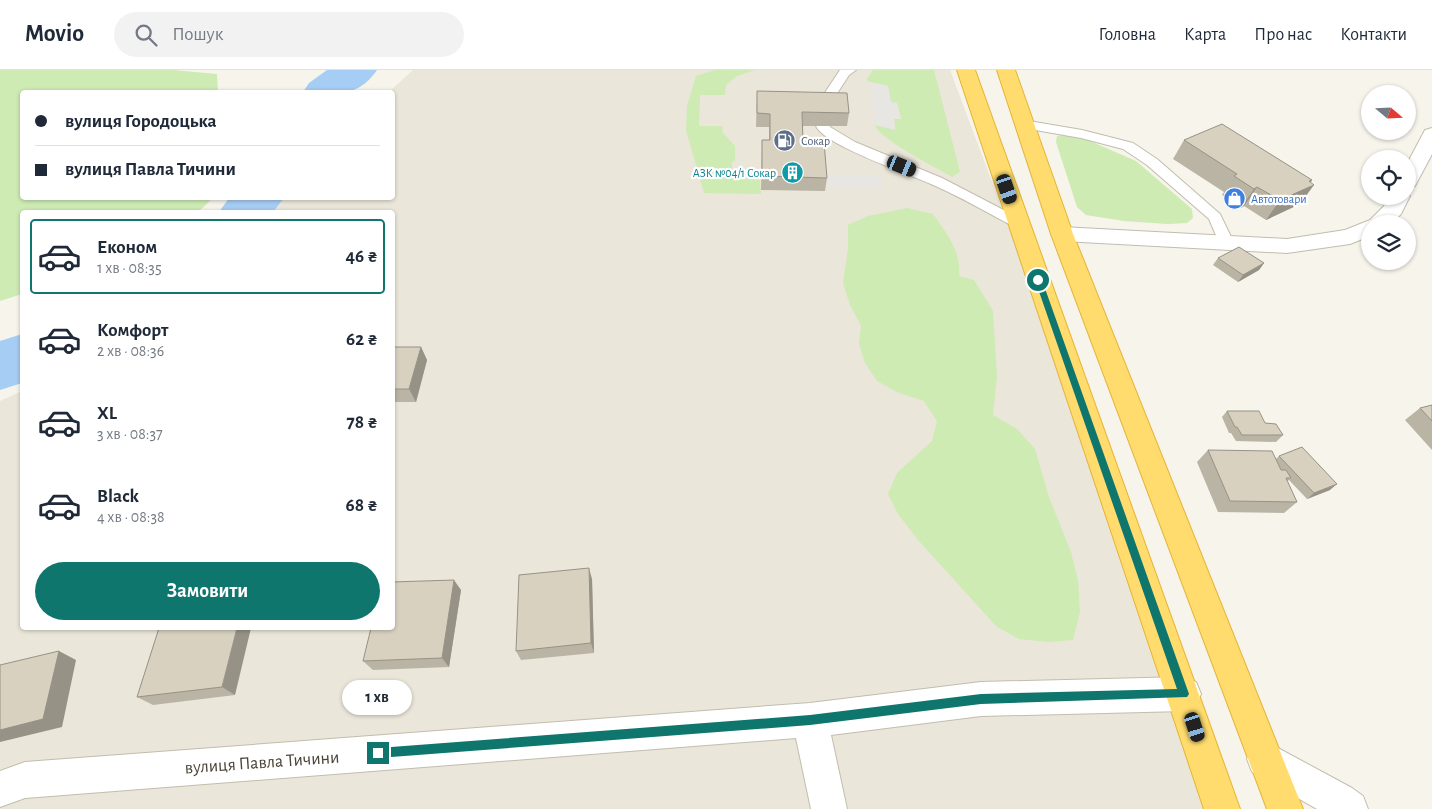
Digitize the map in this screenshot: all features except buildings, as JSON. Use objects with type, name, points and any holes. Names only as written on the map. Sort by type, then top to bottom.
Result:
[{"type":"highway","points":[[966,70],[1018,224],[1184,694],[1222,809]]},
{"type":"highway","points":[[1006,70],[1062,234],[1284,809]]},
{"type":"street","points":[[1416,165],[1432,134]]},
{"type":"street","points":[[1387,215],[1395,205]]},
{"type":"street","points":[[1062,234],[1287,246],[1350,237],[1361,232]]},
{"type":"street","name":"вулиця Павла Тичини","points":[[0,789],[25,780],[810,720],[981,699],[1184,694]]},
{"type":"street","points":[[810,720],[830,809]]},
{"type":"street","points":[[1265,759],[1350,809]]},
{"type":"lane","points":[[822,106],[845,72],[850,70]]},
{"type":"lane","points":[[1023,124],[1082,134],[1128,146],[1152,162],[1215,217],[1226,243]]},
{"type":"lane","points":[[823,126],[824,129],[850,145],[937,181],[1018,224]]},
{"type":"shaded area","points":[[413,70],[950,70],[1184,694],[1215,809],[0,809],[0,401],[20,392],[20,630],[395,630],[395,210],[267,210],[278,200],[395,200],[395,90],[391,90]]},
{"type":"shaded area","points":[[869,82],[888,86],[891,102],[897,103],[901,119],[894,119],[895,130],[875,125]]},
{"type":"shaded area","points":[[827,175],[881,176],[882,188],[828,187]]},
{"type":"green space","points":[[0,70],[173,70],[217,74],[218,90],[20,90],[20,200],[211,200],[200,210],[20,210],[20,295],[0,301]]},
{"type":"green space","points":[[715,70],[755,70],[737,76],[726,85],[725,95],[700,95],[699,126],[722,126],[723,133],[735,146],[732,177],[760,180],[761,194],[704,193],[686,130],[687,106],[696,76]]},
{"type":"green space","points":[[873,70],[934,70],[960,172],[952,177],[897,145],[879,131],[875,125],[895,129],[894,119],[901,119],[897,103],[891,103],[888,86],[869,82],[867,79]]},
{"type":"green space","points":[[1066,135],[1090,141],[1136,161],[1192,209],[1193,218],[1187,223],[1167,224],[1124,221],[1086,215],[1077,207],[1056,142],[1057,136]]},
{"type":"green space","points":[[907,208],[933,214],[948,235],[956,251],[959,276],[974,280],[993,311],[997,376],[993,415],[1017,429],[1035,449],[1049,497],[1071,552],[1078,581],[1080,612],[1073,640],[1048,642],[1019,639],[996,626],[918,540],[898,514],[888,494],[897,473],[932,441],[937,421],[924,401],[899,393],[877,381],[865,363],[859,344],[861,326],[850,305],[843,283],[848,249],[848,225],[868,216]]},
{"type":"waterway","points":[[328,90],[355,70]]},
{"type":"waterway","points":[[247,210],[256,200]]},
{"type":"waterway","points":[[0,367],[20,358]]},
{"type":"place","name":"Сокар","points":[[785,141]]},
{"type":"place","name":"АЗК №04/1 Сокар","points":[[792,173]]},
{"type":"place","name":"Автотовари","points":[[1235,199]]},
{"type":"route","points":[[378,753],[810,720],[981,699],[1123,694],[1184,694],[1038,280]]}]
